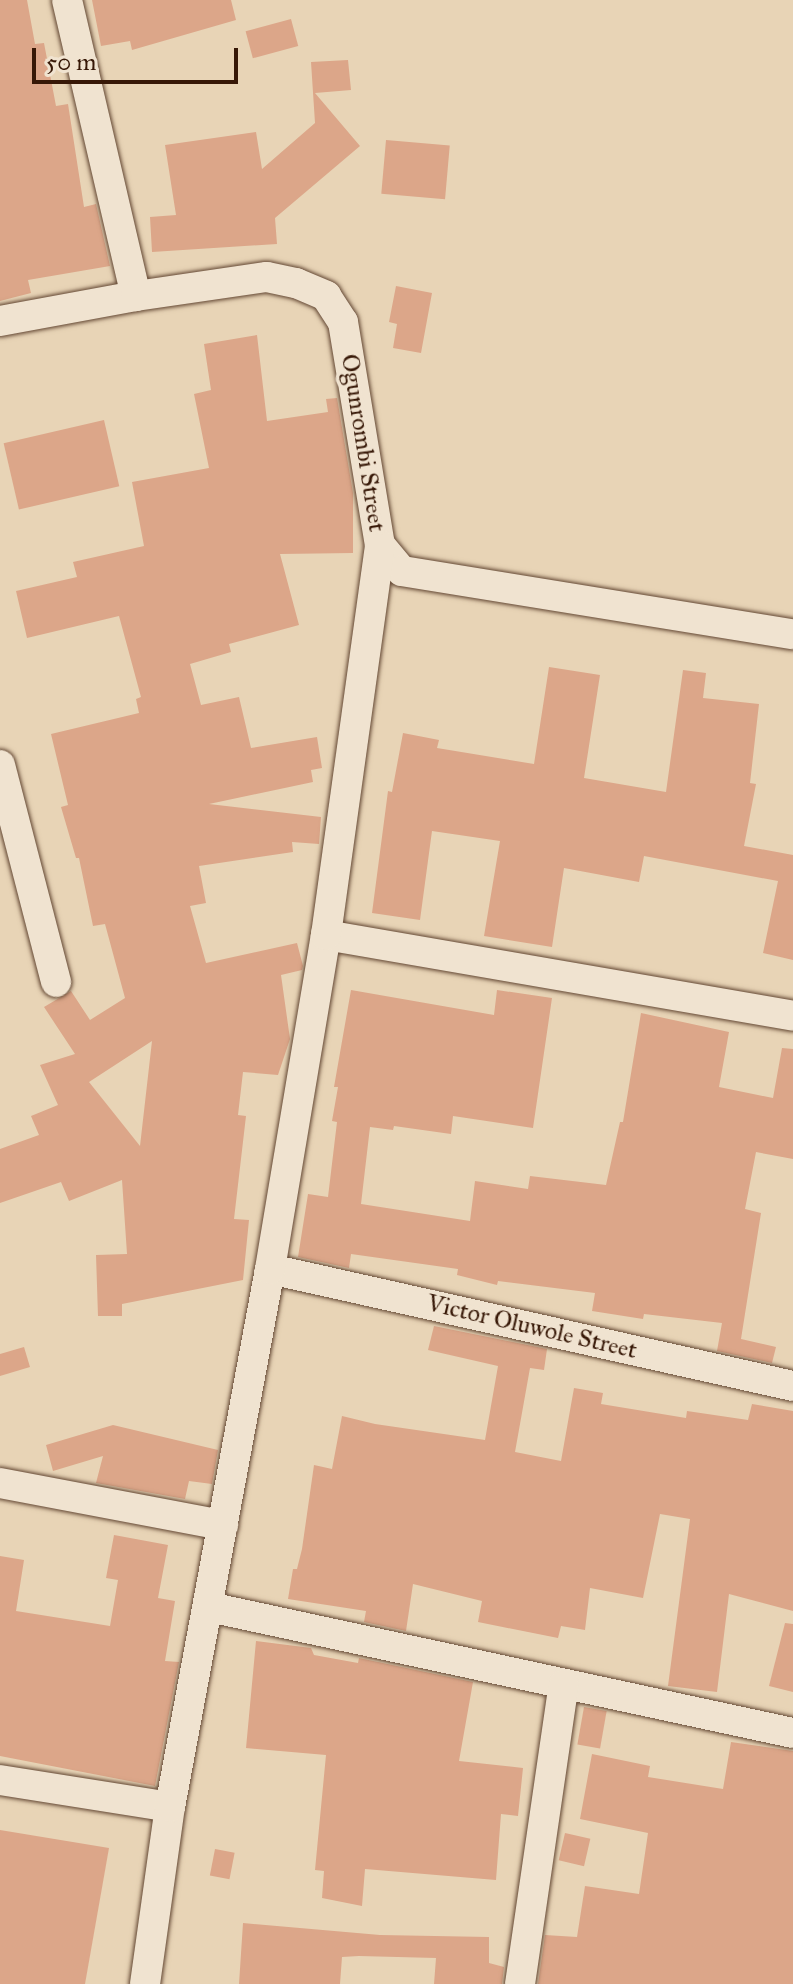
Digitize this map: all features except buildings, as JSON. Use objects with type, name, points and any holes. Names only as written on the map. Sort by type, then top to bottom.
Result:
[{"type":"street","points":[[67,0],[136,296]]},
{"type":"street","name":"Ogunrombi Street","points":[[0,321],[136,296],[267,277],[296,283],[326,296],[343,322],[380,545],[402,571],[793,634]]},
{"type":"street","points":[[145,1984],[170,1807],[270,1269],[326,935],[380,545]]},
{"type":"street","points":[[0,765],[56,982]]},
{"type":"street","points":[[326,935],[793,1016]]},
{"type":"street","name":"Victor Oluwole Street","points":[[270,1269],[793,1386]]},
{"type":"street","points":[[0,1483],[223,1525]]},
{"type":"street","points":[[209,1607],[793,1733]]},
{"type":"street","points":[[520,1984],[564,1684]]},
{"type":"street","points":[[0,1780],[170,1807]]}]
